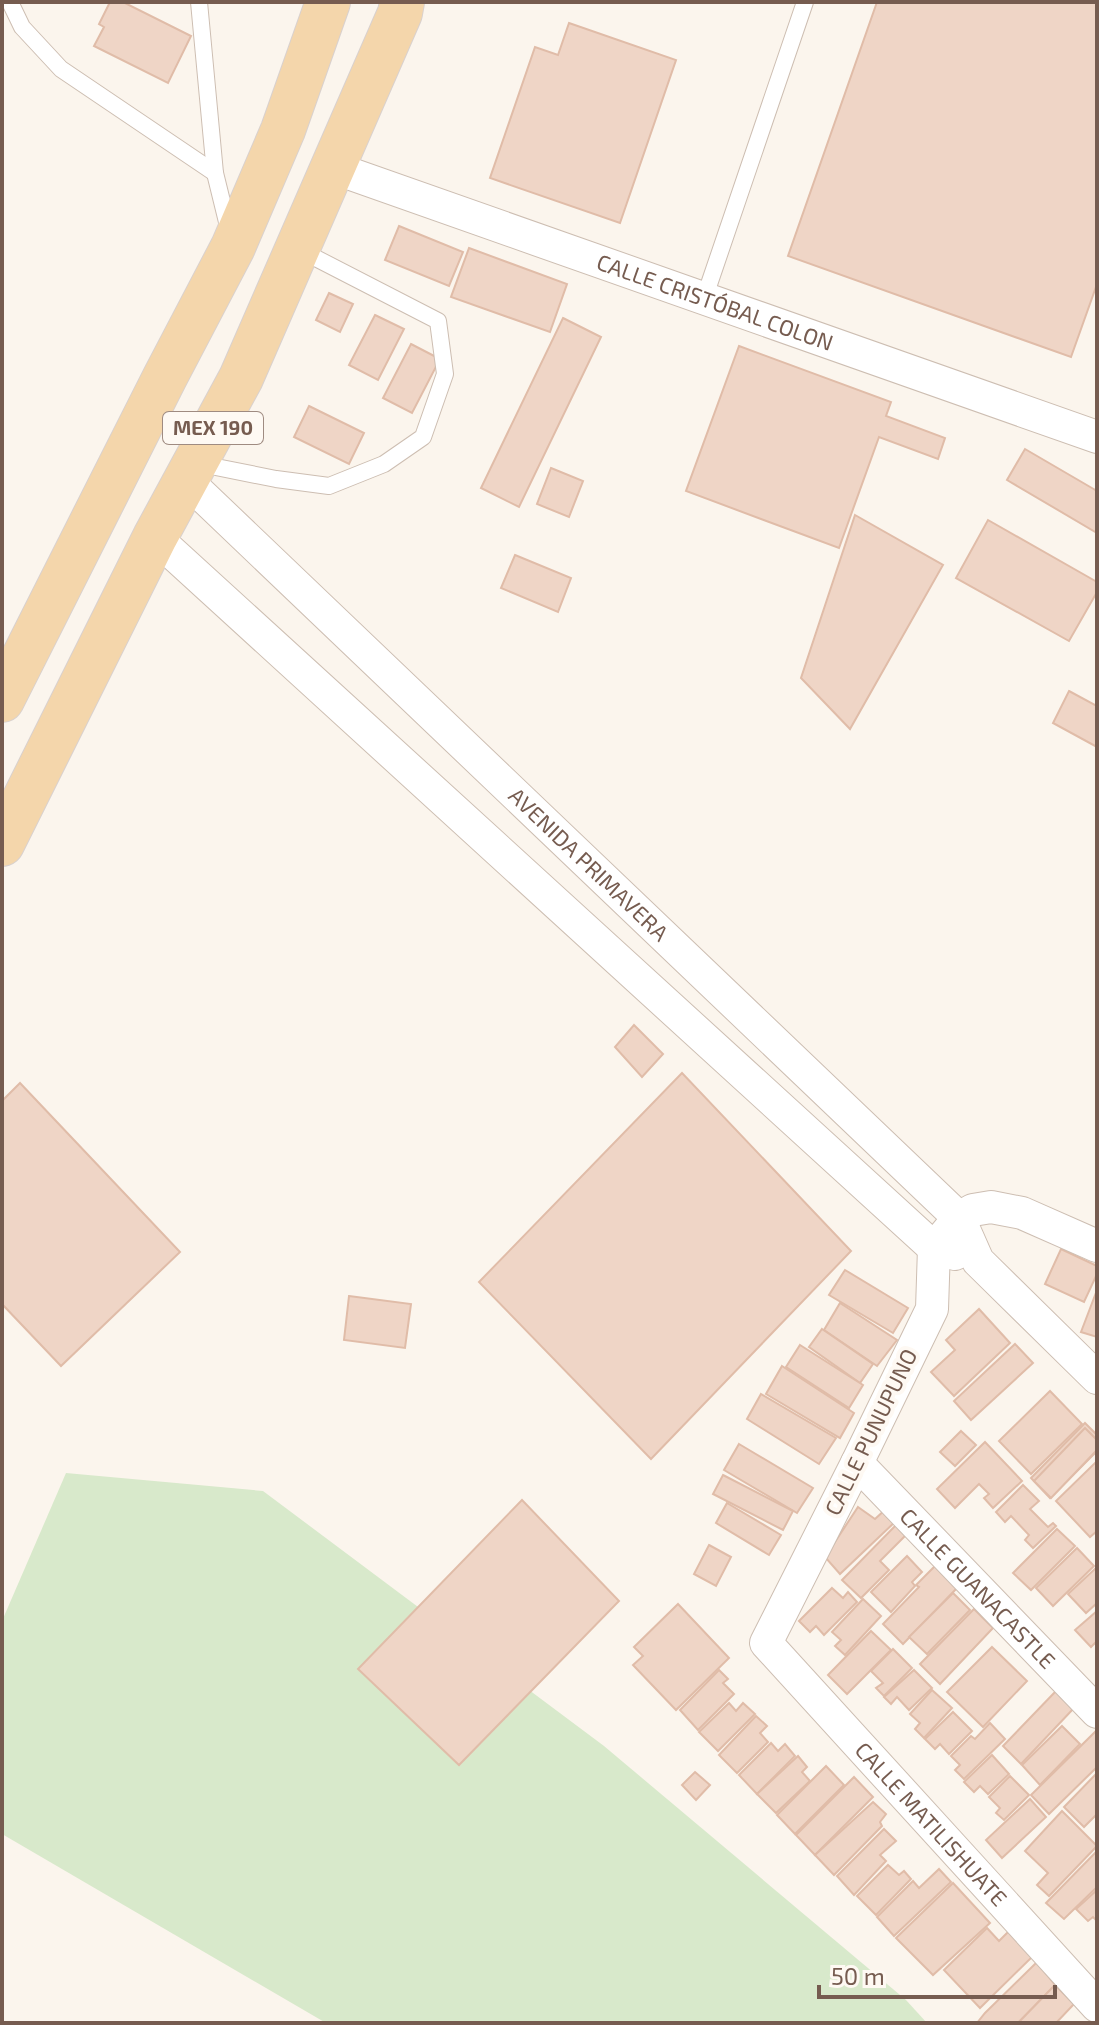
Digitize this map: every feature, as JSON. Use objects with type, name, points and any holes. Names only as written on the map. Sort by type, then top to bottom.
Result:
[{"type":"main road","name":"MEX 190","points":[[2,700],[233,247],[283,130],[328,2]]},
{"type":"main road","name":"MEX 190","points":[[2,844],[155,537],[241,378],[334,168],[402,2]]},
{"type":"street","name":"CALLE CRISTÓBAL COLON","points":[[334,168],[1097,437]]},
{"type":"street","name":"AVENIDA PRIMAVERA","points":[[190,471],[959,1218],[978,1261],[1097,1378]]},
{"type":"street","name":"AVENIDA PRIMAVERA","points":[[155,537],[934,1248],[978,1261]]},
{"type":"street","points":[[934,1248],[959,1218],[973,1210],[991,1207],[1022,1213],[1097,1246]]},
{"type":"street","name":"CALLE PUNUPUNO","points":[[766,1643],[932,1309],[934,1248]]},
{"type":"street","name":"CALLE GUANACASTLE","points":[[857,1463],[1097,1712]]},
{"type":"street","name":"CALLE MATILISHUATE","points":[[766,1643],[1094,1998]]},
{"type":"lane","points":[[10,2],[22,27],[61,69],[215,173]]},
{"type":"lane","points":[[199,2],[215,173],[233,247]]},
{"type":"lane","points":[[704,299],[805,2]]},
{"type":"lane","points":[[190,471],[329,486],[384,464],[423,437],[445,374],[438,321],[298,249]]},
{"type":"green space","points":[[66,1473],[263,1491],[604,1746],[906,2000],[927,2023],[326,2023],[2,1834],[2,1621]]},
{"type":"building","points":[[110,2],[123,2],[191,36],[168,83],[94,46],[104,27],[99,24]]},
{"type":"building","points":[[877,2],[1097,2],[1097,284],[1071,357],[788,256]]},
{"type":"building","points":[[569,23],[676,60],[620,223],[490,178],[535,47],[558,55]]},
{"type":"building","points":[[399,226],[463,252],[449,286],[385,260]]},
{"type":"building","points":[[469,248],[567,284],[550,332],[451,297]]},
{"type":"building","points":[[329,293],[353,304],[340,332],[316,320]]},
{"type":"building","points":[[375,315],[404,329],[378,380],[349,365]]},
{"type":"building","points":[[563,318],[601,337],[519,507],[481,488]]},
{"type":"building","points":[[411,344],[440,359],[412,413],[383,398]]},
{"type":"building","points":[[739,346],[891,402],[886,416],[945,438],[938,459],[879,437],[839,548],[686,491]]},
{"type":"building","points":[[309,406],[364,433],[349,464],[294,437]]},
{"type":"building","points":[[1025,449],[1097,491],[1097,533],[1007,480]]},
{"type":"building","points":[[551,468],[583,481],[569,517],[537,504]]},
{"type":"building","points":[[855,515],[943,565],[850,729],[801,678]]},
{"type":"building","points":[[988,520],[1097,582],[1097,592],[1069,641],[956,578]]},
{"type":"building","points":[[515,555],[571,578],[558,612],[501,588]]},
{"type":"building","points":[[1069,691],[1097,706],[1097,747],[1053,723]]},
{"type":"building","points":[[634,1025],[663,1054],[642,1077],[615,1047]]},
{"type":"building","points":[[682,1073],[851,1251],[651,1459],[479,1282]]},
{"type":"building","points":[[20,1083],[180,1252],[61,1366],[2,1304],[2,1101]]},
{"type":"building","points":[[1061,1249],[1097,1266],[1097,1274],[1084,1302],[1045,1284]]},
{"type":"building","points":[[845,1270],[908,1308],[893,1333],[829,1295]]},
{"type":"building","points":[[1097,1290],[1097,1337],[1081,1332]]},
{"type":"building","points":[[349,1296],[411,1304],[405,1348],[344,1340]]},
{"type":"building","points":[[840,1303],[897,1340],[877,1366],[824,1330]]},
{"type":"building","points":[[979,1309],[1010,1343],[954,1396],[931,1372],[955,1350],[946,1340]]},
{"type":"building","points":[[822,1329],[873,1364],[860,1383],[809,1347]]},
{"type":"building","points":[[1015,1344],[1033,1363],[971,1420],[954,1401]]},
{"type":"building","points":[[800,1345],[863,1385],[849,1408],[786,1367]]},
{"type":"building","points":[[782,1366],[854,1413],[840,1438],[766,1394]]},
{"type":"building","points":[[1050,1391],[1082,1424],[1031,1474],[999,1441]]},
{"type":"building","points":[[761,1394],[836,1438],[819,1464],[747,1419]]},
{"type":"building","points":[[1085,1423],[1097,1435],[1097,1451],[1050,1498],[1031,1478]]},
{"type":"building","points":[[1085,1428],[1097,1440],[1097,1450],[1051,1498],[1034,1481]]},
{"type":"building","points":[[961,1431],[976,1445],[955,1466],[940,1452]]},
{"type":"building","points":[[985,1442],[1022,1481],[993,1508],[984,1498],[989,1494],[979,1484],[955,1508],[937,1489]]},
{"type":"building","points":[[739,1444],[813,1488],[797,1513],[724,1470]]},
{"type":"building","points":[[1097,1461],[1097,1531],[1090,1537],[1056,1501]]},
{"type":"building","points":[[723,1475],[793,1511],[783,1530],[713,1494]]},
{"type":"building","points":[[1023,1485],[1039,1501],[1030,1509],[1048,1527],[1053,1523],[1056,1526],[1033,1548],[1025,1540],[1029,1535],[1011,1516],[1005,1522],[996,1512]]},
{"type":"building","points":[[522,1500],[619,1601],[459,1765],[358,1669]]},
{"type":"building","points":[[727,1503],[781,1535],[769,1555],[716,1523]]},
{"type":"building","points":[[858,1507],[875,1519],[886,1509],[897,1520],[840,1574],[825,1557]]},
{"type":"building","points":[[897,1524],[907,1534],[880,1561],[889,1570],[861,1598],[842,1580]]},
{"type":"building","points":[[1057,1529],[1075,1546],[1031,1590],[1013,1573]]},
{"type":"building","points":[[709,1545],[731,1557],[716,1586],[694,1574]]},
{"type":"building","points":[[1077,1548],[1094,1566],[1053,1606],[1036,1588]]},
{"type":"building","points":[[907,1556],[922,1572],[912,1582],[915,1586],[891,1612],[871,1592]]},
{"type":"building","points":[[936,1565],[958,1587],[903,1644],[883,1624]]},
{"type":"building","points":[[1097,1567],[1097,1603],[1086,1613],[1068,1594]]},
{"type":"building","points":[[832,1588],[843,1598],[848,1592],[857,1602],[824,1635],[816,1626],[810,1632],[799,1621]]},
{"type":"building","points":[[953,1593],[970,1610],[927,1654],[909,1637]]},
{"type":"building","points":[[863,1599],[881,1616],[845,1655],[835,1646],[841,1640],[832,1632]]},
{"type":"building","points":[[678,1604],[729,1658],[676,1710],[633,1665],[643,1656],[634,1647]]},
{"type":"building","points":[[974,1609],[993,1628],[940,1684],[920,1664]]},
{"type":"building","points":[[1097,1611],[1097,1641],[1091,1647],[1075,1630]]},
{"type":"building","points":[[871,1631],[891,1650],[847,1694],[828,1675]]},
{"type":"building","points":[[992,1647],[1027,1681],[983,1727],[947,1692]]},
{"type":"building","points":[[893,1649],[912,1668],[884,1696],[876,1688],[883,1683],[871,1671]]},
{"type":"building","points":[[719,1670],[728,1679],[723,1683],[734,1694],[698,1730],[680,1710]]},
{"type":"building","points":[[914,1670],[932,1688],[909,1710],[897,1697],[891,1704],[884,1697]]},
{"type":"building","points":[[932,1690],[952,1708],[924,1738],[915,1729],[920,1723],[910,1714]]},
{"type":"building","points":[[1056,1691],[1074,1708],[1021,1764],[1003,1746]]},
{"type":"building","points":[[729,1703],[736,1711],[743,1703],[755,1714],[718,1751],[699,1732]]},
{"type":"building","points":[[953,1712],[972,1731],[949,1754],[940,1744],[935,1749],[925,1739]]},
{"type":"building","points":[[756,1716],[767,1726],[760,1733],[768,1742],[737,1773],[719,1755]]},
{"type":"building","points":[[990,1723],[1005,1739],[964,1779],[955,1770],[960,1765],[951,1756],[971,1736],[975,1739]]},
{"type":"building","points":[[1062,1726],[1080,1744],[1040,1785],[1022,1765]]},
{"type":"building","points":[[1097,1730],[1097,1767],[1049,1814],[1031,1795]]},
{"type":"building","points":[[771,1743],[778,1751],[785,1744],[795,1756],[757,1794],[739,1775]]},
{"type":"building","points":[[992,1755],[1009,1774],[988,1794],[980,1786],[974,1792],[964,1782]]},
{"type":"building","points":[[798,1756],[807,1767],[802,1772],[810,1781],[776,1813],[757,1794]]},
{"type":"building","points":[[826,1766],[844,1785],[795,1834],[777,1815]]},
{"type":"building","points":[[695,1772],[710,1785],[696,1800],[682,1785]]},
{"type":"building","points":[[1097,1773],[1097,1814],[1084,1827],[1064,1807]]},
{"type":"building","points":[[1010,1776],[1029,1795],[1004,1820],[996,1813],[1000,1808],[989,1797]]},
{"type":"building","points":[[854,1777],[873,1797],[815,1855],[796,1835]]},
{"type":"building","points":[[1030,1799],[1046,1817],[1002,1858],[986,1840]]},
{"type":"building","points":[[873,1802],[886,1814],[880,1822],[882,1826],[834,1875],[815,1855]]},
{"type":"building","points":[[1062,1811],[1097,1846],[1049,1896],[1037,1885],[1048,1873],[1025,1851]]},
{"type":"building","points":[[884,1829],[896,1841],[880,1855],[886,1861],[854,1895],[837,1876]]},
{"type":"building","points":[[1097,1851],[1097,1887],[1064,1919],[1046,1903]]},
{"type":"building","points":[[888,1865],[899,1875],[904,1871],[911,1879],[876,1915],[857,1896]]},
{"type":"building","points":[[939,1869],[951,1882],[894,1936],[877,1917],[913,1881],[919,1888]]},
{"type":"building","points":[[953,1883],[990,1923],[933,1975],[896,1938]]},
{"type":"building","points":[[1097,1890],[1097,1921],[1093,1917],[1088,1921],[1076,1909]]},
{"type":"building","points":[[987,1928],[999,1941],[1009,1931],[1033,1956],[980,2008],[944,1970]]},
{"type":"building","points":[[1037,1962],[1055,1985],[1018,2023],[977,2023],[985,2013]]},
{"type":"building","points":[[1055,1985],[1074,2004],[1056,2023],[1018,2023]]}]
